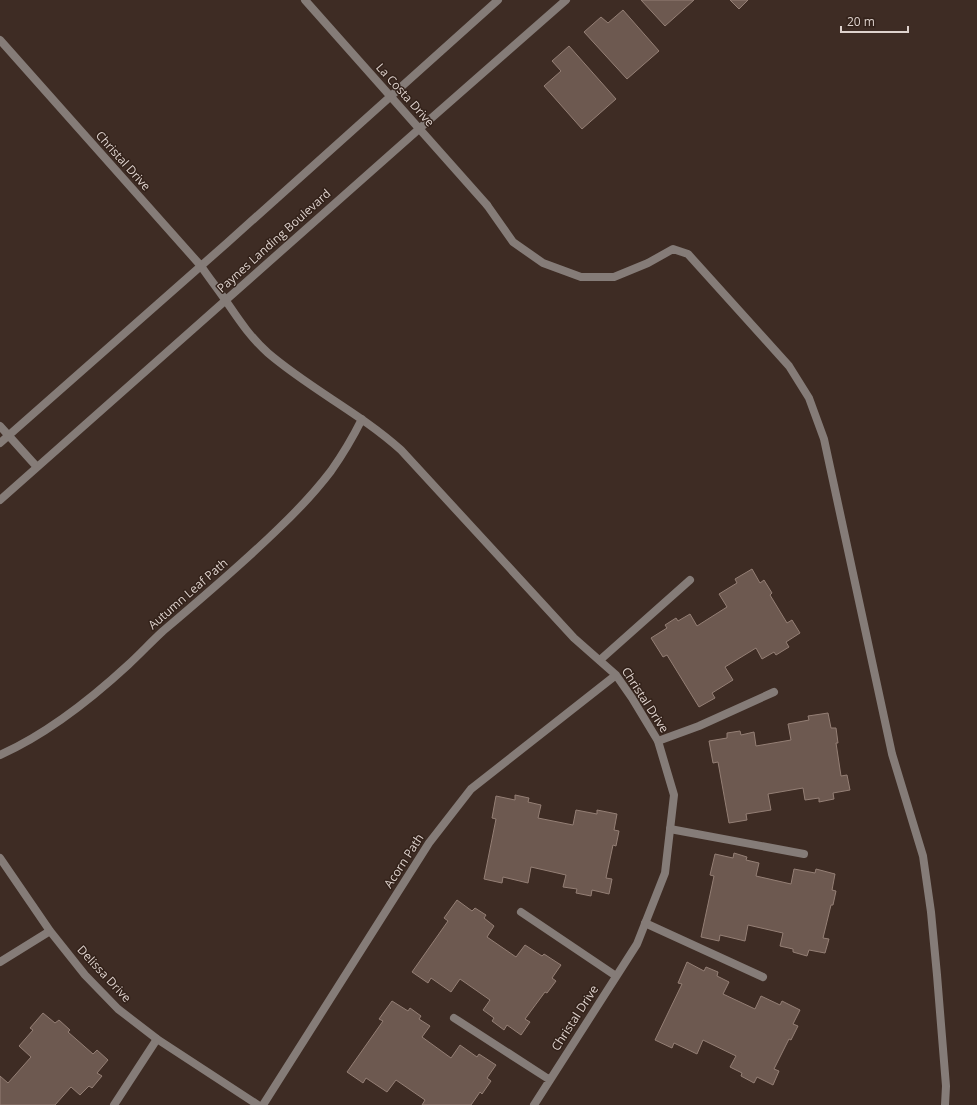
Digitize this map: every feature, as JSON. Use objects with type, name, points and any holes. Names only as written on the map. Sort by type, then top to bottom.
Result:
[{"type":"street","name":"La Costa Drive","points":[[305,0],[487,205],[512,242],[543,263],[581,277],[614,277],[648,263],[673,249],[688,254],[789,366],[809,398],[824,439],[892,754],[923,856],[931,912],[936,967],[946,1086],[945,1105]]},
{"type":"street","points":[[0,443],[201,266],[498,0]]},
{"type":"street","name":"Paynes Landing Boulevard","points":[[0,500],[419,128],[566,0]]},
{"type":"street","name":"Christal Drive","points":[[0,40],[201,266],[247,332],[267,352],[293,374],[382,433],[401,450],[574,638],[616,675],[658,741],[674,795],[664,873],[637,944],[534,1105]]},
{"type":"street","name":"Autumn Leaf Path","points":[[0,755],[39,735],[87,700],[128,666],[162,633],[262,544],[300,507],[331,471],[350,442],[362,419]]},
{"type":"street","points":[[0,426],[37,467]]},
{"type":"street","points":[[600,660],[690,580]]},
{"type":"street","name":"Acorn Path","points":[[263,1105],[429,843],[471,789],[616,675]]},
{"type":"street","points":[[658,741],[699,726],[774,692]]},
{"type":"street","points":[[670,829],[804,854]]},
{"type":"street","name":"Delissa Drive","points":[[0,858],[50,931],[85,975],[118,1009],[158,1039],[258,1105]]},
{"type":"street","points":[[522,912],[616,976]]},
{"type":"street","points":[[645,923],[763,977]]},
{"type":"street","points":[[0,962],[50,931]]},
{"type":"street","points":[[454,1018],[550,1080]]},
{"type":"street","points":[[114,1105],[158,1039]]},
{"type":"building","points":[[641,0],[694,0],[665,26]]},
{"type":"building","points":[[730,0],[748,0],[739,9]]},
{"type":"building","points":[[623,10],[659,51],[627,79],[584,32],[601,17],[608,23]]},
{"type":"building","points":[[569,46],[616,99],[582,129],[544,86],[561,71],[552,61]]},
{"type":"building","points":[[752,569],[760,583],[764,580],[772,593],[770,595],[787,623],[792,620],[800,633],[786,642],[789,647],[776,655],[774,652],[762,659],[756,648],[725,667],[733,680],[712,693],[715,698],[699,707],[667,655],[663,657],[651,638],[667,628],[665,625],[676,618],[678,621],[690,614],[697,626],[727,607],[719,594],[737,583],[735,579]]},
{"type":"building","points":[[828,713],[831,728],[836,728],[838,743],[836,743],[841,776],[847,775],[850,790],[833,793],[834,799],[819,802],[819,798],[805,800],[803,788],[768,794],[771,810],[746,814],[747,820],[729,823],[718,762],[713,763],[709,741],[727,738],[727,733],[740,731],[741,735],[754,732],[756,746],[791,740],[788,724],[809,720],[808,716]]},
{"type":"building","points":[[515,795],[529,798],[528,802],[541,805],[538,818],[573,825],[576,810],[597,814],[597,810],[617,814],[614,830],[619,831],[616,846],[613,845],[606,878],[612,879],[609,894],[592,890],[591,896],[576,893],[577,889],[563,887],[566,875],[531,867],[528,883],[503,877],[502,883],[484,879],[496,819],[492,818],[496,796],[515,800]]},
{"type":"building","points":[[734,853],[747,857],[746,860],[759,863],[756,876],[791,884],[794,869],[815,873],[816,869],[835,874],[832,890],[836,891],[823,938],[829,939],[825,953],[809,950],[807,956],[793,952],[793,949],[780,946],[783,933],[748,925],[745,941],[720,935],[719,941],[701,937],[714,876],[710,875],[715,854],[733,858]]},
{"type":"building","points":[[457,900],[472,911],[475,908],[486,915],[484,918],[494,926],[487,937],[516,957],[525,945],[542,956],[544,954],[561,965],[552,978],[556,981],[547,993],[545,992],[525,1019],[530,1022],[521,1035],[507,1025],[504,1030],[492,1021],[494,1018],[483,1010],[490,1000],[460,979],[451,992],[431,978],[428,983],[412,972],[448,921],[444,918]]},
{"type":"building","points":[[687,962],[704,971],[706,967],[718,972],[717,976],[729,982],[723,994],[755,1009],[761,996],[780,1005],[782,1001],[800,1010],[793,1024],[798,1026],[791,1040],[789,1039],[774,1069],[779,1071],[773,1085],[757,1077],[754,1083],[741,1076],[742,1073],[730,1067],[736,1056],[703,1040],[697,1054],[674,1043],[672,1048],[655,1040],[682,984],[678,983]]},
{"type":"building","points":[[392,1001],[408,1011],[410,1008],[421,1016],[419,1019],[430,1026],[422,1037],[451,1058],[460,1045],[477,1057],[479,1054],[496,1065],[487,1078],[491,1081],[482,1094],[480,1092],[471,1105],[422,1105],[425,1100],[396,1080],[387,1092],[366,1078],[363,1083],[347,1072],[383,1021],[379,1019]]},
{"type":"building","points":[[43,1013],[55,1023],[59,1020],[70,1030],[68,1032],[93,1054],[97,1050],[108,1060],[97,1073],[102,1076],[92,1088],[89,1086],[80,1095],[71,1087],[55,1105],[0,1105],[0,1076],[8,1083],[31,1057],[19,1046],[33,1030],[30,1028]]}]
